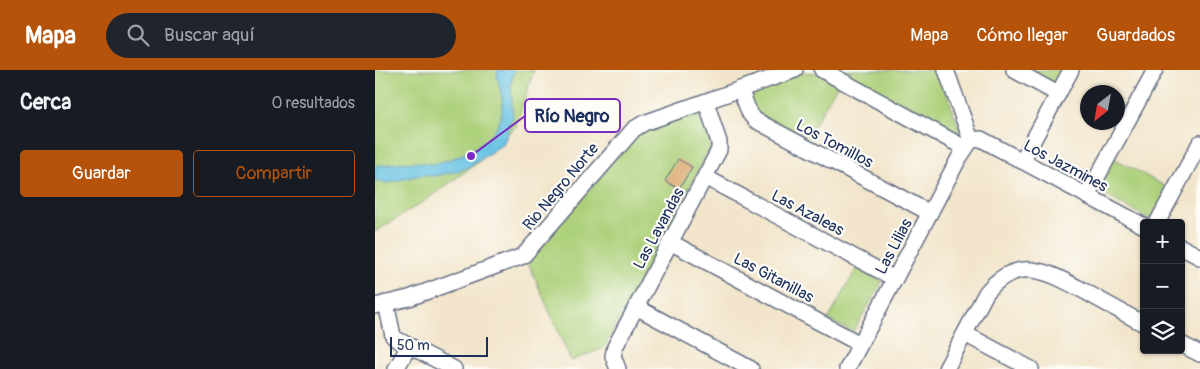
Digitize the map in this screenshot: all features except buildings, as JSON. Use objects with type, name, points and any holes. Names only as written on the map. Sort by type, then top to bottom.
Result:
[{"type":"street","name":"Rio Negro Norte","points":[[381,305],[409,298],[523,256],[634,128],[795,70]]},
{"type":"street","name":"Los Jazmines","points":[[822,70],[968,144],[981,139],[1140,224]]},
{"type":"street","points":[[946,70],[968,144]]},
{"type":"street","points":[[1014,70],[1058,94]]},
{"type":"street","points":[[1022,161],[1071,70]]},
{"type":"street","points":[[1087,196],[1155,70]]},
{"type":"street","name":"Los Tomillos","points":[[740,89],[750,114],[755,120],[930,213]]},
{"type":"street","name":"Las Lavandas","points":[[618,369],[613,352],[719,148],[706,102]]},
{"type":"street","points":[[1159,219],[1200,142]]},
{"type":"street","name":"Las Lilias","points":[[847,369],[968,144]]},
{"type":"street","name":"Las Azaleas","points":[[705,177],[895,278]]},
{"type":"street","name":"Las Gitanillas","points":[[671,242],[860,344]]},
{"type":"street","points":[[1185,249],[1200,257]]},
{"type":"street","points":[[946,369],[987,293],[995,282],[1010,274],[1029,270],[1048,273],[1140,322]]},
{"type":"street","points":[[381,305],[393,336],[454,369]]},
{"type":"street","points":[[636,307],[751,369]]},
{"type":"street","points":[[965,334],[1031,369]]},
{"type":"street","points":[[396,369],[409,346]]},
{"type":"street","points":[[1185,346],[1200,354]]},
{"type":"green space","points":[[375,70],[534,70],[516,126],[480,161],[426,200],[375,232]]},
{"type":"green space","points":[[831,70],[938,70],[961,133],[957,135]]},
{"type":"green space","points":[[1023,70],[1066,70],[1058,85]]},
{"type":"green space","points":[[805,72],[820,73],[838,84],[805,141],[756,113],[749,99],[750,93],[754,90]]},
{"type":"green space","points":[[691,115],[702,117],[711,141],[710,149],[604,348],[571,361],[528,262],[637,134]]},
{"type":"green space","points":[[1112,157],[1170,189],[1152,219],[1097,191]]},
{"type":"green space","points":[[859,264],[881,278],[882,282],[853,332],[828,320]]},
{"type":"water","points":[[498,70],[514,70],[511,85],[513,118],[509,124],[503,144],[469,167],[455,172],[433,176],[420,175],[387,183],[375,180],[375,166],[412,162],[432,164],[443,162],[465,153],[485,140],[499,123],[502,112]]},
{"type":"place","name":"Río Negro","points":[[471,156]]}]
